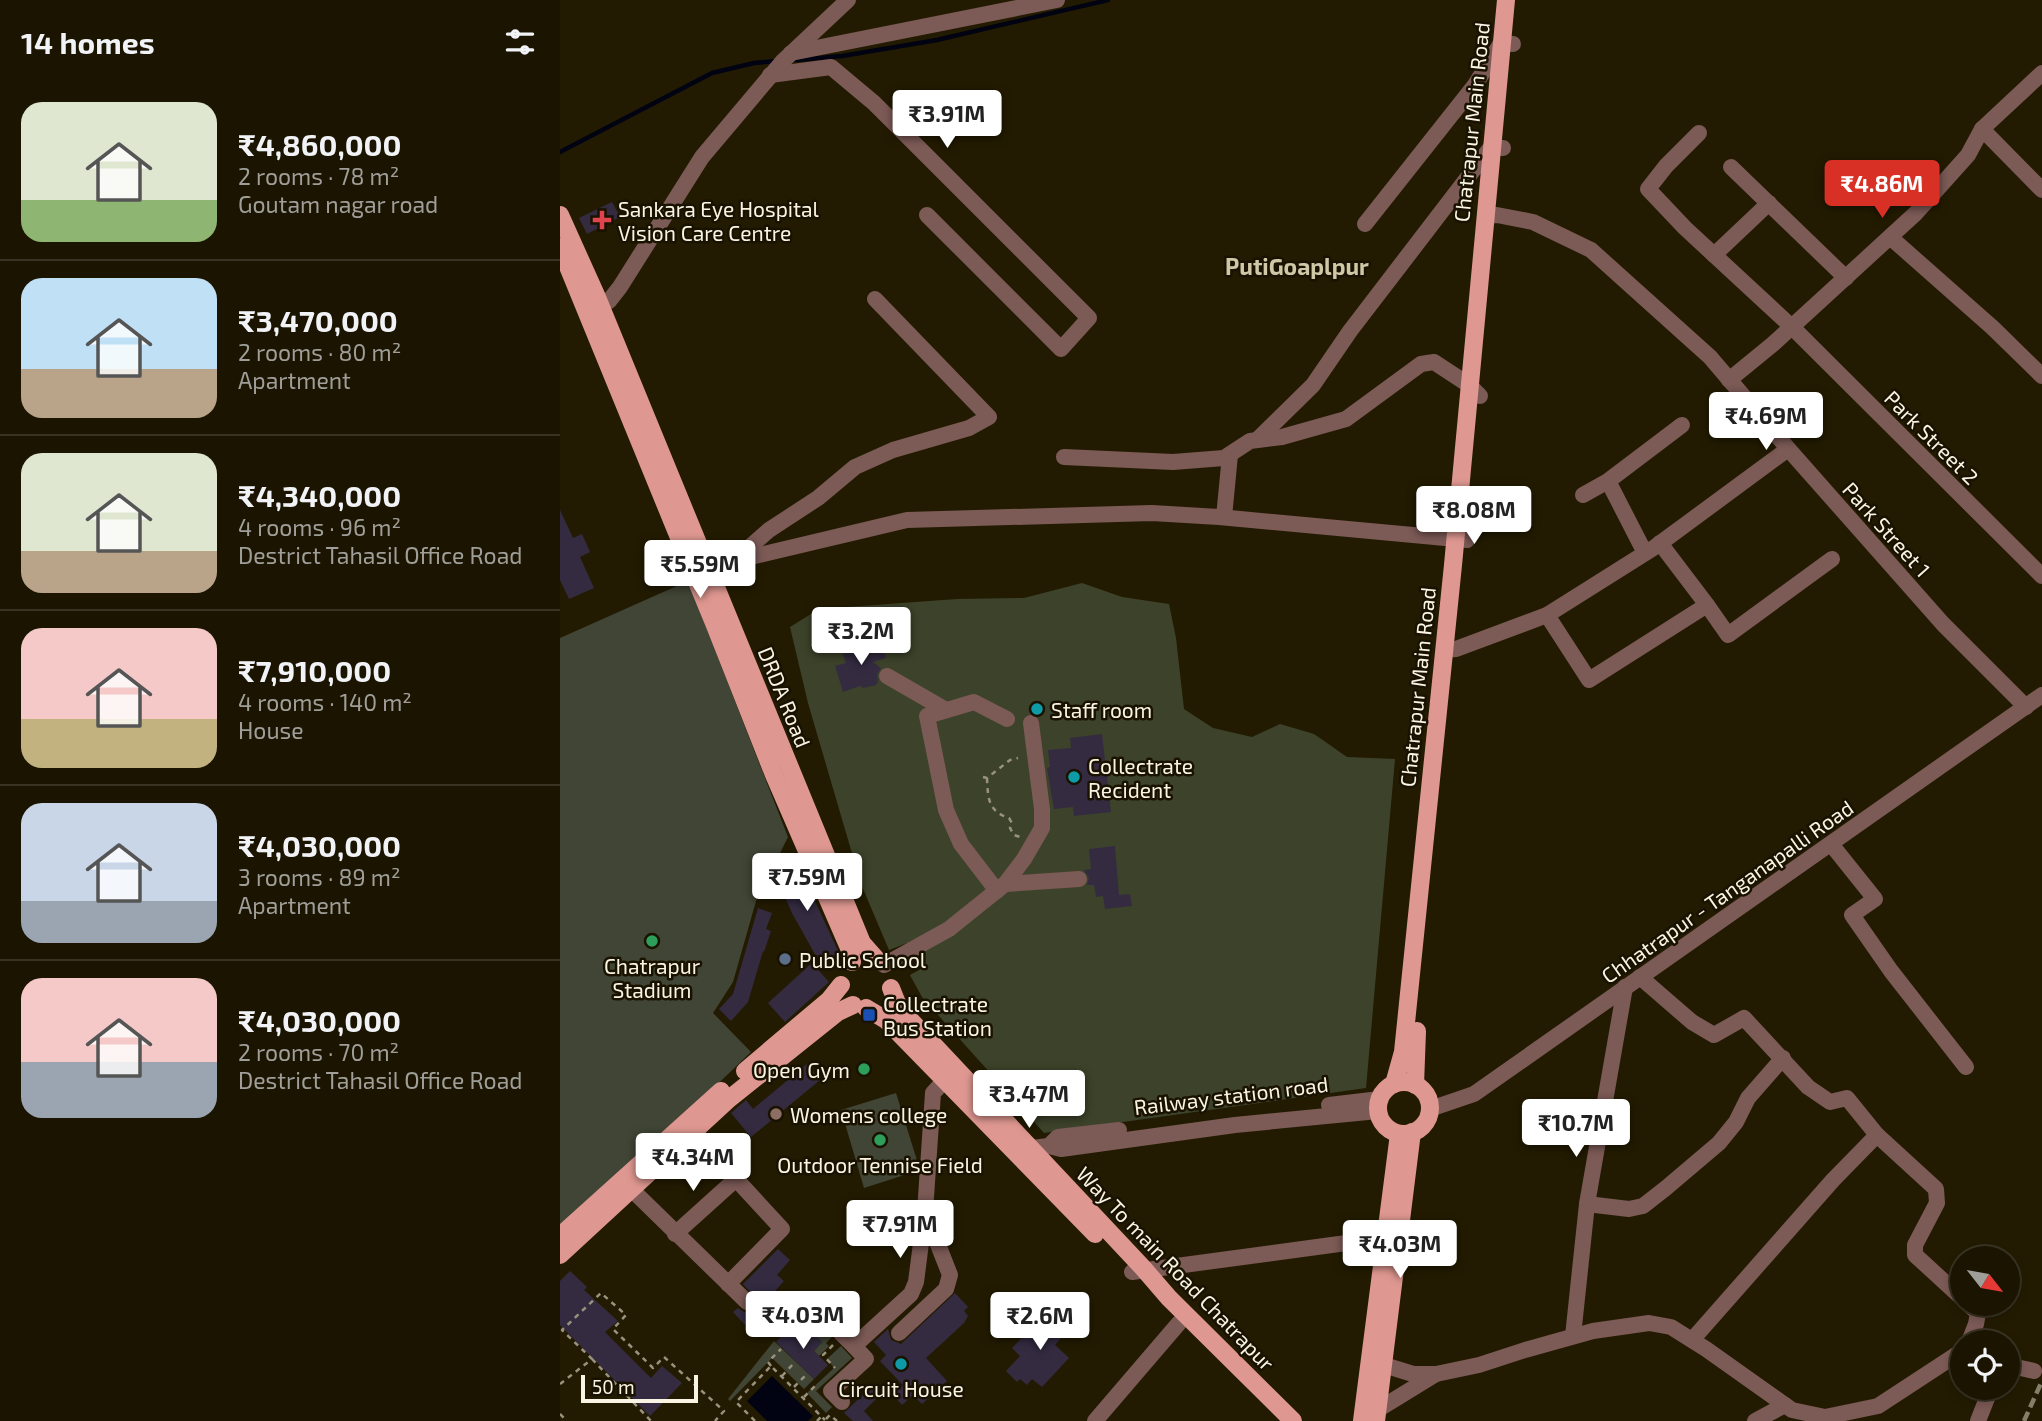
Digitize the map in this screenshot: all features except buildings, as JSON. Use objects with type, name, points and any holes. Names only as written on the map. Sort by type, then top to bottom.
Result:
[{"type":"main road","name":"Chatrapur Main Road","points":[[1415,1085],[1415,1055],[1450,649],[1507,43],[1506,0]]},
{"type":"main road","name":"Chatrapur Main Road","points":[[1507,43],[1518,0]]},
{"type":"main road","name":"DRDA Road","points":[[560,215],[593,308],[699,568],[862,943],[881,963]]},
{"type":"main road","name":"DRDA Road","points":[[560,247],[593,308]]},
{"type":"main road","name":"DRDA Road","points":[[699,568],[774,775],[849,948],[852,962]]},
{"type":"main road","name":"Chatrapur Main Road","points":[[1394,1084],[1403,1052],[1450,649]]},
{"type":"main road","points":[[560,1236],[626,1184],[729,1098],[838,1012],[879,1005],[888,996],[891,988],[891,980],[881,963],[863,958],[852,962],[846,968],[841,985],[829,1000],[698,1110],[626,1184],[560,1255]]},
{"type":"main road","points":[[841,985],[843,993],[860,1007],[886,1020],[944,1081],[1031,1148]]},
{"type":"main road","name":"Way To main Road Chatrapur","points":[[891,988],[899,1008],[1031,1148],[1138,1270],[1179,1323],[1278,1421]]},
{"type":"main road","points":[[1394,1084],[1415,1085],[1424,1093],[1430,1109],[1423,1125],[1405,1133],[1391,1131],[1385,1126],[1379,1105],[1387,1089],[1394,1084]]},
{"type":"main road","points":[[1378,1415],[1393,1236],[1405,1133]]},
{"type":"main road","name":"Way To main Road Chatrapur","points":[[1031,1148],[1038,1176],[1169,1298],[1293,1421]]},
{"type":"main road","points":[[1362,1421],[1393,1236]]},
{"type":"street","points":[[593,308],[609,301],[620,287],[702,157],[791,53],[848,0]]},
{"type":"street","points":[[791,53],[1057,0]]},
{"type":"street","points":[[1365,224],[1507,43]]},
{"type":"street","points":[[771,75],[831,67],[874,103],[1089,318],[1061,349],[927,215]]},
{"type":"street","points":[[1729,380],[1792,327],[1916,213],[1968,155],[1982,129],[2042,74]]},
{"type":"street","points":[[1982,129],[2042,190]]},
{"type":"street","name":"Park Street 2","points":[[1699,133],[1666,166],[1648,189],[1685,228],[1792,327],[2042,576]]},
{"type":"street","points":[[1257,440],[1313,385],[1350,331],[1497,148]]},
{"type":"street","points":[[1731,167],[1846,278]]},
{"type":"street","points":[[1714,254],[1769,203]]},
{"type":"street","name":"Park Street 1","points":[[1491,216],[1533,222],[1591,250],[1710,357],[1943,624],[2026,707]]},
{"type":"street","points":[[1890,237],[1993,328],[2042,376]]},
{"type":"street","points":[[734,561],[769,530],[818,498],[855,467],[893,450],[969,428],[989,417],[875,299]]},
{"type":"street","points":[[1064,457],[1173,462],[1224,458],[1250,441],[1316,429],[1346,419],[1421,364],[1434,362],[1475,390]]},
{"type":"street","points":[[1583,495],[1608,481],[1682,425]]},
{"type":"street","points":[[1450,649],[1547,615],[1660,543],[1788,449]]},
{"type":"street","points":[[1224,517],[1230,455]]},
{"type":"street","points":[[1608,481],[1645,553]]},
{"type":"street","points":[[699,568],[907,520],[1152,513],[1461,539]]},
{"type":"street","points":[[1660,543],[1728,635],[1832,559]]},
{"type":"street","points":[[1547,615],[1589,680],[1707,605]]},
{"type":"street","points":[[887,676],[946,710]]},
{"type":"street","name":"Chhatrapur - Tanganapalli Road","points":[[1430,1109],[1474,1094],[2042,695]]},
{"type":"street","points":[[1001,888],[961,844],[946,810],[927,716],[974,702],[1007,719]]},
{"type":"street","points":[[881,963],[948,929],[1001,888],[1033,844],[1042,828],[1042,822],[1031,723]]},
{"type":"street","points":[[1831,844],[1875,900],[1852,915],[1891,971],[1966,1067]]},
{"type":"street","points":[[1001,888],[1079,879]]},
{"type":"street","points":[[1640,977],[1692,1022],[1714,1035],[1744,1018],[1808,1087],[1830,1102],[1847,1098],[1877,1135],[1936,1189],[1937,1203],[1915,1245],[1915,1255],[1950,1287]]},
{"type":"street","points":[[1573,1336],[1587,1204],[1625,987]]},
{"type":"street","points":[[1587,1204],[1629,1209],[1643,1206],[1684,1175],[1719,1143],[1736,1122],[1748,1098],[1783,1058]]},
{"type":"street","points":[[848,1340],[911,1294],[916,1282],[925,1212],[933,1093],[944,1081]]},
{"type":"street","name":"Railway station road","points":[[1031,1148],[1061,1149],[1379,1105]]},
{"type":"street","points":[[1692,1340],[1833,1180],[1877,1135]]},
{"type":"street","points":[[675,1234],[736,1179],[782,1229],[728,1284]]},
{"type":"street","points":[[626,1184],[747,1302]]},
{"type":"street","points":[[900,1333],[946,1289],[950,1275],[925,1212]]},
{"type":"street","points":[[1138,1270],[1393,1236]]},
{"type":"street","points":[[812,1304],[866,1359],[831,1391],[842,1402]]},
{"type":"street","points":[[1095,1421],[1179,1323]]},
{"type":"street","points":[[1384,1365],[1413,1374],[1436,1374],[1479,1365],[1593,1331],[1649,1323],[1671,1326],[1792,1410],[1824,1419],[1878,1406],[1950,1359]]},
{"type":"street","points":[[2020,1368],[2034,1371]]},
{"type":"street","points":[[1378,1415],[1436,1374]]},
{"type":"street","points":[[1978,1421],[1986,1400]]},
{"type":"street","points":[[1755,1421],[1785,1405]]},
{"type":"path","points":[[1033,844],[1014,835],[1009,818],[1001,817],[989,802],[985,777],[1010,760],[1035,756]]},
{"type":"path","points":[[651,1421],[562,1330],[601,1293],[626,1315],[612,1329],[653,1368],[664,1357],[724,1411],[715,1421]]},
{"type":"path","points":[[835,1368],[823,1355],[848,1340]]},
{"type":"path","points":[[781,1349],[768,1362],[771,1366],[825,1420],[830,1415],[837,1421]]},
{"type":"path","points":[[560,1384],[592,1359]]},
{"type":"path","points":[[781,1376],[794,1363]]},
{"type":"path","points":[[755,1421],[736,1402],[771,1366]]},
{"type":"path","points":[[793,1388],[806,1375]]},
{"type":"path","points":[[803,1398],[817,1385]]},
{"type":"path","points":[[560,1414],[567,1421]]},
{"type":"path","points":[[817,1421],[822,1416]]},
{"type":"path","points":[[642,1421],[646,1417]]},
{"type":"green space","name":"Chatrapur Stadium","points":[[688,581],[788,837],[756,901],[733,982],[713,1013],[751,1052],[627,1171],[560,1229],[560,638]]},
{"type":"green space","points":[[1082,583],[1122,597],[1169,604],[1176,638],[1184,709],[1213,728],[1252,737],[1280,724],[1314,734],[1347,757],[1395,759],[1366,1088],[1044,1133],[922,997],[910,975],[921,969],[907,943],[889,950],[861,884],[808,703],[790,627],[819,609],[957,599],[1024,598]]},
{"type":"green space","name":"Outdoor Tennise Field","points":[[896,1093],[920,1170],[864,1188],[841,1110]]},
{"type":"green space","points":[[810,1317],[832,1337],[826,1343],[829,1346],[819,1356],[814,1351],[822,1342],[813,1334],[806,1341],[796,1332]]},
{"type":"green space","points":[[774,1341],[814,1379],[804,1389],[772,1358],[730,1401],[728,1399]]},
{"type":"green space","points":[[841,1346],[852,1358],[816,1391],[832,1407],[826,1413],[807,1393],[834,1368],[827,1359]]},
{"type":"shaded area","points":[[772,1376],[813,1416],[808,1421],[767,1421],[747,1401]]},
{"type":"waterway","points":[[796,60],[842,56],[937,40],[1108,0]]},
{"type":"waterway","points":[[560,152],[712,73],[754,63],[777,61]]},
{"type":"railway","points":[[2024,1421],[2042,1381]]},
{"type":"place","name":"Sankara Eye Hospital Vision Care Centre","points":[[602,220]]},
{"type":"place","name":"Staff room","points":[[1037,709]]},
{"type":"place","name":"Collectrate Recident","points":[[1074,777]]},
{"type":"place","name":"Chatrapur Stadium","points":[[652,941]]},
{"type":"place","name":"Public School","points":[[785,959]]},
{"type":"place","name":"Collectrate Bus Station","points":[[869,1015]]},
{"type":"place","name":"Open Gym","points":[[864,1069]]},
{"type":"place","name":"Womens college","points":[[776,1114]]},
{"type":"place","name":"Outdoor Tennise Field","points":[[880,1140]]},
{"type":"place","name":"Circuit House","points":[[901,1364]]},
{"type":"district","name":"PutiGoaplpur","points":[[1297,266]]}]
